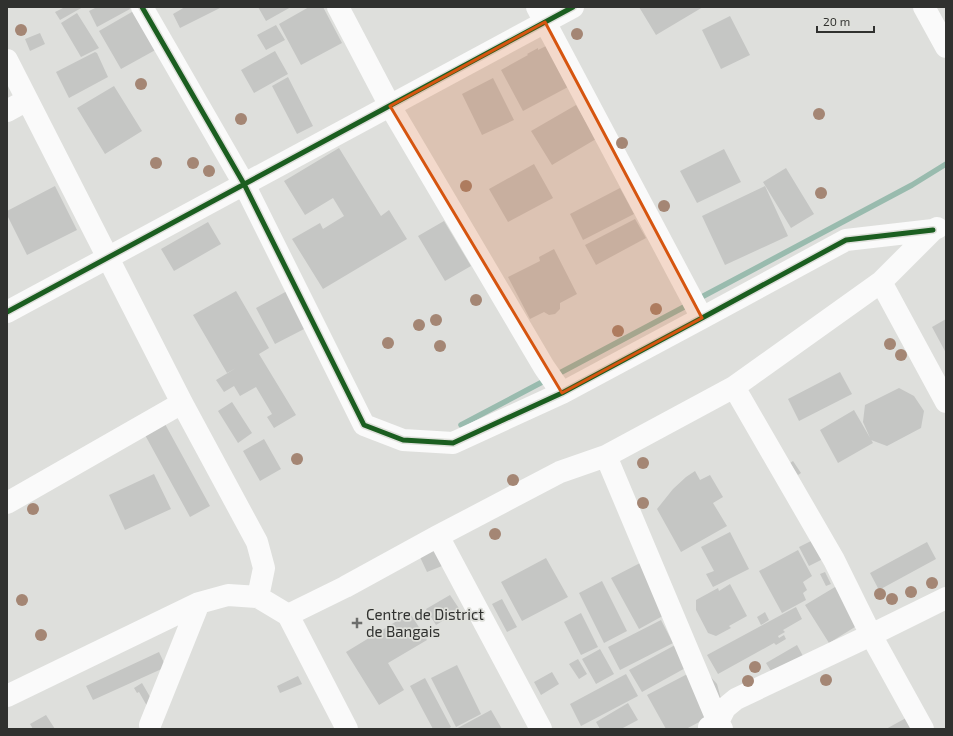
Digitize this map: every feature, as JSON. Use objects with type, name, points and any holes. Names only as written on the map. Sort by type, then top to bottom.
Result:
[{"type":"street","points":[[142,7],[244,184],[364,425],[403,440],[453,444],[562,393],[846,240],[940,227]]},
{"type":"street","points":[[338,7],[390,106],[540,360],[562,393]]},
{"type":"street","points":[[7,312],[390,106],[541,14],[573,7]]},
{"type":"street","points":[[924,7],[946,47]]},
{"type":"street","points":[[541,14],[702,318]]},
{"type":"street","points":[[7,60],[182,403],[257,542],[264,568],[258,597]]},
{"type":"street","points":[[7,111],[27,100]]},
{"type":"street","points":[[288,615],[345,587],[560,472],[606,456],[734,387],[881,282],[940,227]]},
{"type":"street","points":[[881,282],[946,402]]},
{"type":"street","points":[[734,387],[834,560],[871,635],[923,729]]},
{"type":"street","points":[[7,503],[182,403]]},
{"type":"street","points":[[606,456],[716,727]]},
{"type":"street","points":[[438,536],[541,729]]},
{"type":"street","points":[[7,696],[200,603],[228,595],[258,597],[288,615],[347,729]]},
{"type":"street","points":[[716,727],[726,708],[736,698],[946,598]]},
{"type":"street","points":[[148,728],[200,603]]},
{"type":"highlighted area","points":[[545,22],[702,318],[562,393],[390,106]]},
{"type":"building","points":[[65,7],[83,7],[60,20],[55,12]]},
{"type":"building","points":[[97,7],[129,7],[130,9],[97,27],[89,11]]},
{"type":"building","points":[[185,7],[222,7],[180,28],[173,14]]},
{"type":"building","points":[[258,7],[291,7],[266,21]]},
{"type":"building","points":[[309,7],[323,7],[342,43],[301,65],[279,24]]},
{"type":"building","points":[[639,7],[703,7],[656,35]]},
{"type":"building","points":[[137,9],[159,48],[121,69],[99,31]]},
{"type":"building","points":[[77,13],[99,48],[81,57],[61,23]]},
{"type":"building","points":[[730,16],[750,55],[721,69],[702,30]]},
{"type":"building","points":[[276,25],[285,40],[266,50],[257,35]]},
{"type":"building","points":[[40,33],[45,44],[30,51],[25,39]]},
{"type":"building","points":[[546,46],[568,87],[523,111],[501,70],[538,48],[538,50]]},
{"type":"building","points":[[275,51],[288,74],[254,93],[241,70]]},
{"type":"building","points":[[95,52],[97,53],[108,77],[69,98],[56,72]]},
{"type":"building","points":[[288,77],[313,126],[297,134],[272,86]]},
{"type":"building","points":[[493,78],[514,120],[482,135],[462,94]]},
{"type":"building","points":[[114,86],[142,131],[105,154],[77,108]]},
{"type":"building","points":[[576,105],[596,139],[552,165],[531,131]]},
{"type":"building","points":[[339,148],[381,216],[389,210],[407,239],[323,289],[292,239],[320,223],[323,229],[344,216],[333,198],[305,215],[284,181]]},
{"type":"building","points":[[724,149],[741,182],[697,203],[680,171]]},
{"type":"building","points":[[534,164],[553,198],[508,222],[489,189]]},
{"type":"building","points":[[786,168],[814,214],[791,228],[763,182]]},
{"type":"building","points":[[55,186],[77,230],[27,255],[7,215],[7,211]]},
{"type":"building","points":[[765,186],[788,236],[725,265],[702,216]]},
{"type":"building","points":[[620,188],[634,214],[583,240],[570,214]]},
{"type":"building","points":[[635,219],[646,238],[596,265],[585,245]]},
{"type":"building","points":[[444,221],[471,266],[445,281],[418,236]]},
{"type":"building","points":[[208,222],[221,244],[174,271],[161,249]]},
{"type":"building","points":[[554,249],[577,294],[560,303],[560,309],[555,314],[549,315],[544,312],[530,319],[508,277],[540,261],[539,257]]},
{"type":"building","points":[[289,290],[308,327],[275,344],[256,308]]},
{"type":"building","points":[[236,291],[269,348],[259,354],[296,415],[274,428],[267,417],[272,414],[256,387],[240,396],[234,386],[224,392],[216,380],[236,368],[227,373],[193,315]]},
{"type":"building","points":[[946,319],[946,353],[932,327]]},
{"type":"building","points":[[840,372],[852,394],[799,421],[788,399]]},
{"type":"building","points":[[899,388],[914,396],[924,411],[921,428],[887,446],[871,440],[863,422],[865,405]]},
{"type":"building","points":[[232,402],[252,433],[238,443],[218,411]]},
{"type":"building","points":[[854,410],[873,443],[838,463],[820,430]]},
{"type":"building","points":[[165,424],[210,506],[190,517],[145,435]]},
{"type":"building","points":[[264,439],[281,469],[260,481],[243,451]]},
{"type":"building","points":[[793,461],[801,473],[798,475],[790,463]]},
{"type":"building","points":[[695,471],[700,480],[710,475],[723,497],[713,503],[727,526],[681,552],[657,509],[673,489]]},
{"type":"building","points":[[154,474],[171,509],[125,530],[109,495]]},
{"type":"building","points":[[730,532],[749,569],[713,587],[706,574],[714,571],[701,547]]},
{"type":"building","points":[[815,539],[825,558],[809,566],[799,547]]},
{"type":"building","points":[[927,542],[936,559],[879,590],[870,573]]},
{"type":"building","points":[[435,550],[442,566],[427,572],[420,557]]},
{"type":"building","points":[[798,550],[812,576],[803,582],[807,590],[803,593],[806,600],[782,613],[759,571]]},
{"type":"building","points":[[546,558],[568,597],[522,621],[501,582]]},
{"type":"building","points":[[642,562],[670,612],[639,629],[611,578]]},
{"type":"building","points":[[825,572],[831,584],[826,586],[820,574]]},
{"type":"building","points":[[602,581],[627,631],[604,643],[579,593]]},
{"type":"building","points":[[730,584],[747,616],[729,626],[731,628],[716,636],[708,633],[696,610],[696,600],[718,588],[719,591]]},
{"type":"building","points":[[840,584],[863,622],[829,643],[805,605]]},
{"type":"building","points":[[450,595],[460,610],[436,625],[426,609]]},
{"type":"building","points":[[502,599],[517,627],[507,632],[492,604]]},
{"type":"building","points":[[796,607],[802,619],[783,630],[785,632],[778,636],[779,638],[784,635],[786,639],[776,645],[774,643],[718,674],[707,655]]},
{"type":"building","points":[[765,612],[769,620],[761,625],[757,617]]},
{"type":"building","points":[[410,613],[427,640],[388,663],[404,690],[379,705],[346,652]]},
{"type":"building","points":[[581,613],[598,647],[581,655],[564,622]]},
{"type":"building","points":[[661,620],[673,643],[620,670],[608,647]]},
{"type":"building","points":[[677,644],[689,666],[642,692],[629,670]]},
{"type":"building","points":[[797,645],[809,667],[779,684],[766,663]]},
{"type":"building","points":[[600,649],[614,674],[596,684],[582,659]]},
{"type":"building","points":[[159,652],[166,667],[93,700],[86,686]]},
{"type":"building","points":[[578,659],[587,674],[579,679],[569,664]]},
{"type":"building","points":[[457,665],[481,714],[456,727],[431,678]]},
{"type":"building","points":[[697,669],[708,674],[717,684],[721,699],[720,711],[686,729],[666,729],[647,695]]},
{"type":"building","points":[[552,672],[559,684],[541,695],[534,682]]},
{"type":"building","points":[[626,674],[638,696],[581,726],[570,704]]},
{"type":"building","points":[[298,676],[302,684],[280,693],[277,686]]},
{"type":"building","points":[[425,678],[451,727],[448,729],[433,729],[410,686]]},
{"type":"building","points":[[142,683],[153,702],[147,706],[139,692],[137,693],[134,688]]},
{"type":"building","points":[[628,703],[638,720],[621,729],[600,729],[596,722]]},
{"type":"building","points":[[491,710],[502,729],[456,729]]},
{"type":"building","points":[[46,715],[55,729],[33,729],[30,724]]},
{"type":"building","points":[[906,718],[912,729],[886,729]]},
{"type":"waterway","points":[[696,300],[912,185],[946,164]]},
{"type":"waterway","points":[[556,375],[684,307]]},
{"type":"waterway","points":[[461,425],[546,380]]},
{"type":"cycle path","points":[[142,7],[244,184],[364,425],[403,440],[453,443],[562,393],[846,240],[933,230]]},
{"type":"cycle path","points":[[7,312],[573,7]]},
{"type":"place","name":"Centre de District de Bangais","points":[[357,623]]}]
